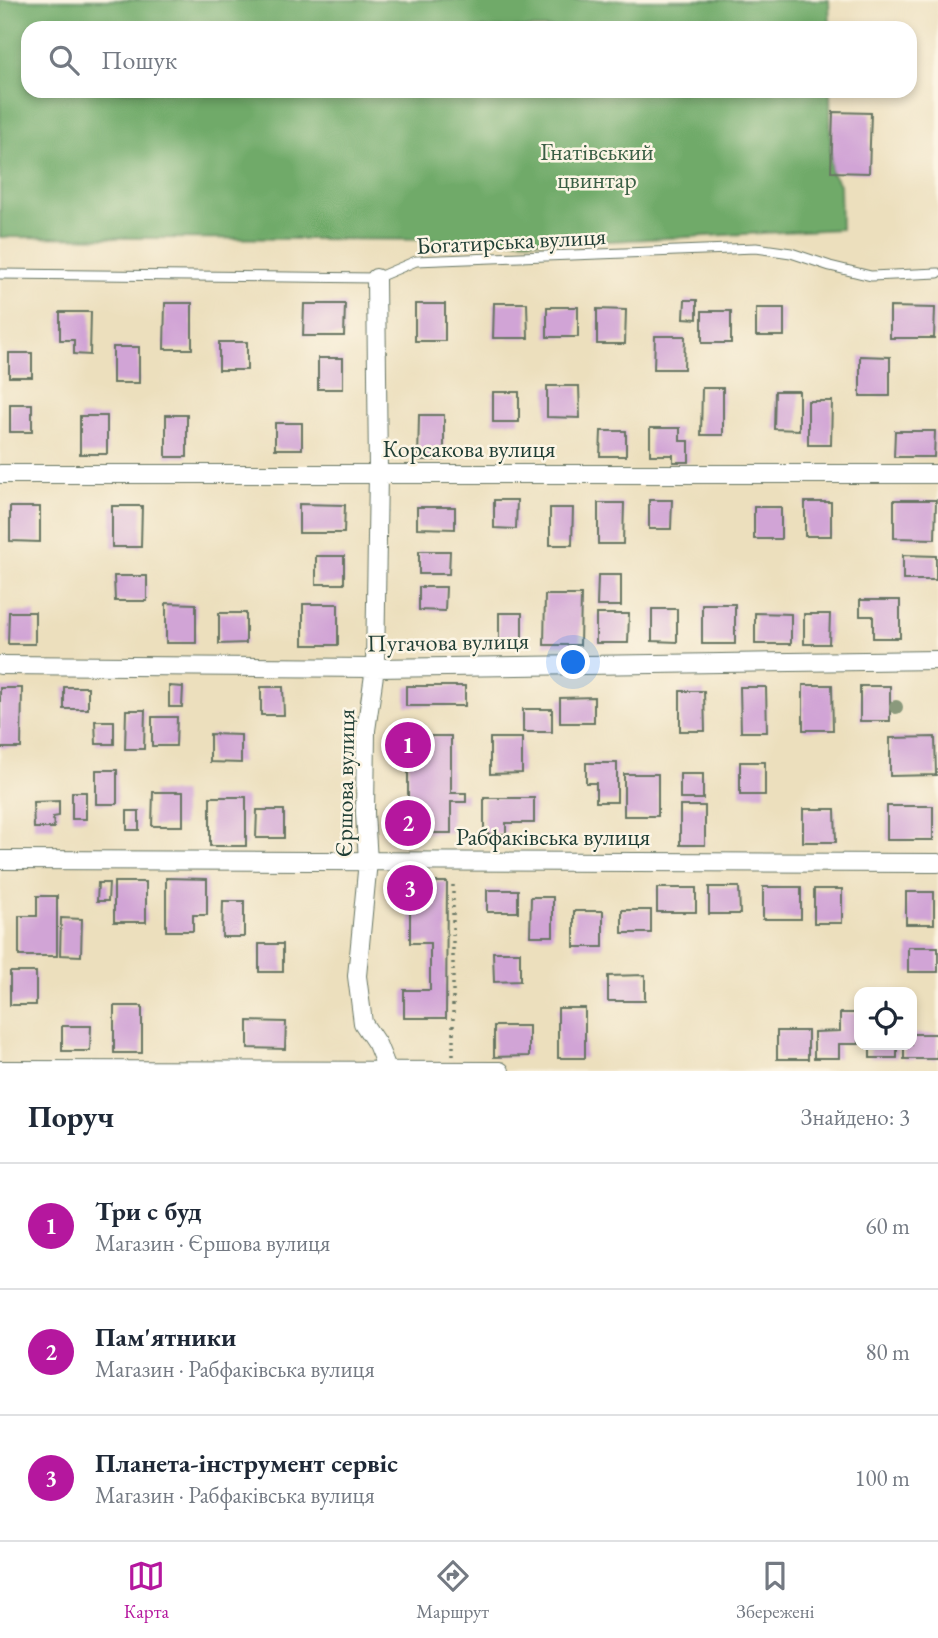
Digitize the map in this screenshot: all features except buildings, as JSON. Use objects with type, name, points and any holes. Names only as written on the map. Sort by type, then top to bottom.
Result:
[{"type":"street","name":"Єршова вулиця","points":[[376,278],[378,473],[375,668],[366,730],[365,813],[368,861],[357,976],[363,1023],[377,1044],[388,1070]]},
{"type":"street","name":"Корсакова вулиця","points":[[0,474],[938,474]]},
{"type":"street","name":"Пугачова вулиця","points":[[0,665],[375,668],[938,660]]},
{"type":"street","name":"Рабфаківська вулиця","points":[[0,860],[938,863]]},
{"type":"street","points":[[0,1070],[500,1071]]},
{"type":"lane","name":"Богатирська вулиця","points":[[0,274],[376,278],[416,261],[756,248],[791,253],[871,276],[938,274]]},
{"type":"path","points":[[452,1071],[453,862]]},
{"type":"green space","name":"Гнатівський цвинтар","points":[[0,0],[829,0],[830,21],[21,21],[21,98],[830,98],[831,172],[840,184],[841,229],[610,241],[0,237]]},
{"type":"place","name":"Три с буд","points":[[408,745]]},
{"type":"place","name":"Пам'ятники","points":[[408,823]]},
{"type":"place","name":"Планета-інструмент сервіс","points":[[410,888]]}]
